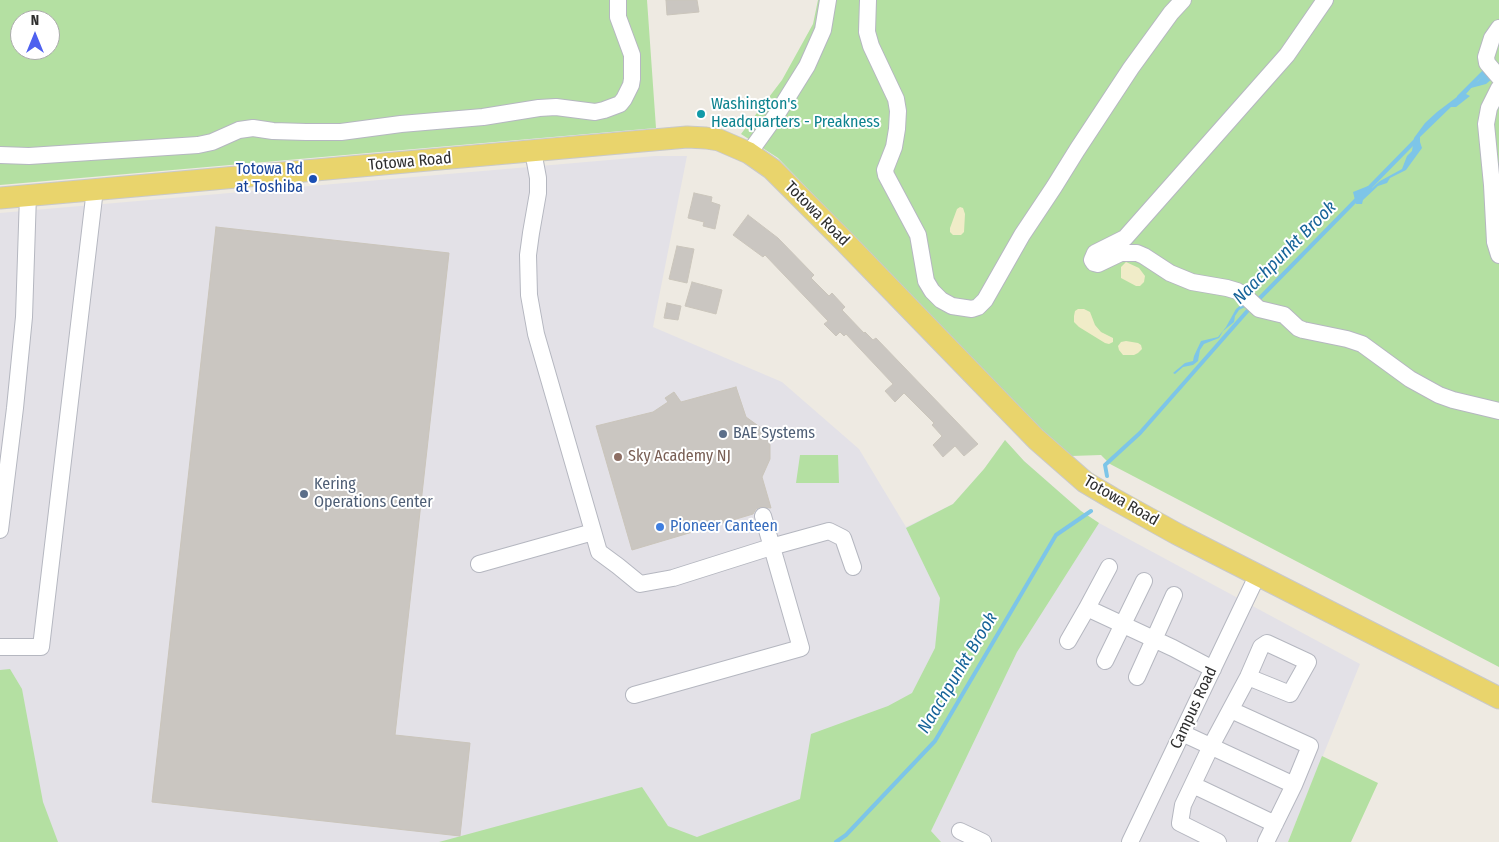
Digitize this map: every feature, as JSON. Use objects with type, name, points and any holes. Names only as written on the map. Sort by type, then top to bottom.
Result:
[{"type":"main road","name":"Totowa Road","points":[[0,198],[687,138],[719,140],[749,153],[772,169],[996,399],[1036,439],[1078,476],[1112,498],[1177,534],[1499,698]]},
{"type":"street","points":[[0,155],[30,156],[188,146],[212,142],[239,130],[253,128],[274,131],[341,132],[401,124],[483,117],[538,108],[556,107],[596,112],[604,110],[620,104],[631,85],[632,79],[632,54],[618,17],[618,0]]},
{"type":"street","points":[[749,153],[777,114],[807,66],[823,30],[828,0]]},
{"type":"street","points":[[868,0],[867,32],[871,46],[896,99],[898,111],[894,147],[885,170],[886,175],[918,235],[926,281],[932,291],[941,300],[952,306],[972,309],[985,300],[1022,235],[1131,68],[1171,13],[1183,0]]},
{"type":"street","points":[[1325,0],[1287,55],[1125,238],[1094,253],[1092,257],[1094,263],[1098,264],[1121,253],[1137,253],[1170,273],[1192,282],[1237,291],[1253,303],[1284,315],[1298,328],[1362,344],[1410,379],[1439,395],[1499,411]]},
{"type":"street","points":[[1499,28],[1489,44],[1486,58],[1495,75],[1486,124],[1495,242],[1499,255]]},
{"type":"street","points":[[533,151],[538,178],[538,193],[528,255],[529,295],[536,334],[599,552],[640,584],[673,578],[829,531],[843,538],[853,567]]},
{"type":"street","points":[[0,647],[41,647],[95,189]]},
{"type":"street","points":[[0,530],[23,325],[28,195]]},
{"type":"street","points":[[634,695],[801,648],[763,516]]},
{"type":"street","points":[[479,564],[593,532]]},
{"type":"street","points":[[1068,641],[1088,608],[1109,567]]},
{"type":"street","name":"Campus Road","points":[[1130,842],[1258,574]]},
{"type":"street","points":[[1104,661],[1144,581]]},
{"type":"street","points":[[1137,677],[1174,595]]},
{"type":"street","points":[[1088,608],[1213,669]]},
{"type":"street","points":[[1218,842],[1180,823],[1184,805],[1193,784],[1248,677],[1260,647],[1267,643],[1308,662],[1290,694],[1248,677]]},
{"type":"street","points":[[1231,710],[1310,746],[1266,842]]},
{"type":"street","points":[[1182,733],[1294,784]]},
{"type":"street","points":[[1193,784],[1275,824]]},
{"type":"street","points":[[960,831],[983,842]]},
{"type":"shaded area","points":[[655,156],[687,156],[653,327],[782,382],[859,449],[906,527],[953,504],[984,469],[1005,440],[1024,461],[1081,511],[1099,523],[1360,664],[1288,842],[0,842],[0,213]]},
{"type":"green space","points":[[0,0],[647,0],[656,128],[0,185]]},
{"type":"green space","points":[[818,0],[1499,0],[1499,667],[1110,464],[1101,455],[1071,456],[1045,433],[778,158],[741,134],[782,80],[813,24]]},
{"type":"green space","points":[[1005,440],[1024,461],[1081,511],[1099,523],[1017,652],[931,831],[941,842],[439,842],[642,787],[668,826],[697,837],[800,799],[811,734],[888,706],[912,693],[935,648],[940,598],[906,528],[953,504],[984,469]]},
{"type":"green space","points":[[800,455],[838,455],[839,483],[796,483]]},
{"type":"green space","points":[[10,669],[22,689],[43,802],[58,842],[0,842],[0,670]]},
{"type":"green space","points":[[1322,756],[1378,783],[1351,842],[1288,842]]},
{"type":"sand","points":[[963,208],[965,214],[964,232],[961,235],[953,235],[950,232],[950,228],[957,209]]},
{"type":"sand","points":[[1126,262],[1139,268],[1145,276],[1144,282],[1140,286],[1136,286],[1121,278],[1121,267]]},
{"type":"sand","points":[[1078,309],[1090,312],[1095,325],[1101,332],[1113,338],[1113,342],[1105,343],[1079,327],[1074,322],[1075,311]]},
{"type":"sand","points":[[1121,342],[1138,343],[1142,349],[1134,355],[1123,355],[1118,346]]},
{"type":"water","points":[[1487,71],[1493,78],[1486,84],[1471,88],[1466,94],[1470,96],[1456,107],[1451,107],[1420,137],[1422,148],[1406,170],[1390,178],[1387,183],[1378,186],[1363,200],[1362,204],[1356,204],[1353,192],[1368,186],[1372,188],[1380,181],[1402,169],[1407,156],[1412,151],[1414,138],[1425,123],[1478,81]]},
{"type":"water","points":[[1246,301],[1245,307],[1239,310],[1234,322],[1223,331],[1219,338],[1204,344],[1200,350],[1198,361],[1193,365],[1183,367],[1175,374],[1173,373],[1185,363],[1193,361],[1201,341],[1218,337],[1236,309]]},
{"type":"building","points":[[666,0],[697,0],[699,12],[667,15]]},
{"type":"building","points":[[694,193],[712,197],[711,202],[720,205],[715,229],[703,226],[704,222],[688,218]]},
{"type":"building","points":[[748,215],[778,238],[814,275],[811,278],[829,296],[832,293],[845,307],[842,310],[864,333],[873,340],[876,338],[978,444],[964,456],[955,446],[943,457],[933,445],[942,436],[932,425],[934,423],[904,393],[895,402],[885,391],[893,384],[846,334],[844,336],[840,332],[836,336],[824,324],[828,321],[765,255],[763,257],[733,235]]},
{"type":"building","name":"Kering Operations Center","points":[[216,227],[449,253],[395,735],[470,743],[460,836],[152,802]]},
{"type":"building","points":[[677,246],[694,249],[687,283],[669,279]]},
{"type":"building","points":[[692,282],[722,290],[716,314],[685,306]]},
{"type":"building","points":[[667,303],[681,306],[678,320],[664,318]]},
{"type":"building","points":[[736,387],[746,417],[764,430],[770,445],[770,459],[762,477],[771,508],[760,507],[753,514],[632,550],[596,426],[653,412],[668,402],[665,398],[674,392],[681,402]]},
{"type":"waterway","name":"Naachpunkt Brook","points":[[1459,97],[1486,70]]},
{"type":"waterway","name":"Naachpunkt Brook","points":[[1368,189],[1415,141]]},
{"type":"waterway","name":"Naachpunkt Brook","points":[[1257,301],[1357,199]]},
{"type":"waterway","name":"Naachpunkt Brook","points":[[1107,476],[1105,465],[1140,433],[1250,308]]},
{"type":"waterway","name":"Naachpunkt Brook","points":[[836,842],[846,835],[935,741],[1056,535],[1091,511]]},
{"type":"place","name":"Washington's Headquarters - Preakness","points":[[701,114]]},
{"type":"place","name":"Totowa Rd at Toshiba","points":[[313,179]]},
{"type":"place","name":"BAE Systems","points":[[723,434]]},
{"type":"place","name":"Sky Academy NJ","points":[[618,457]]},
{"type":"place","name":"Kering Operations Center","points":[[304,494]]},
{"type":"place","name":"Pioneer Canteen","points":[[660,527]]}]
